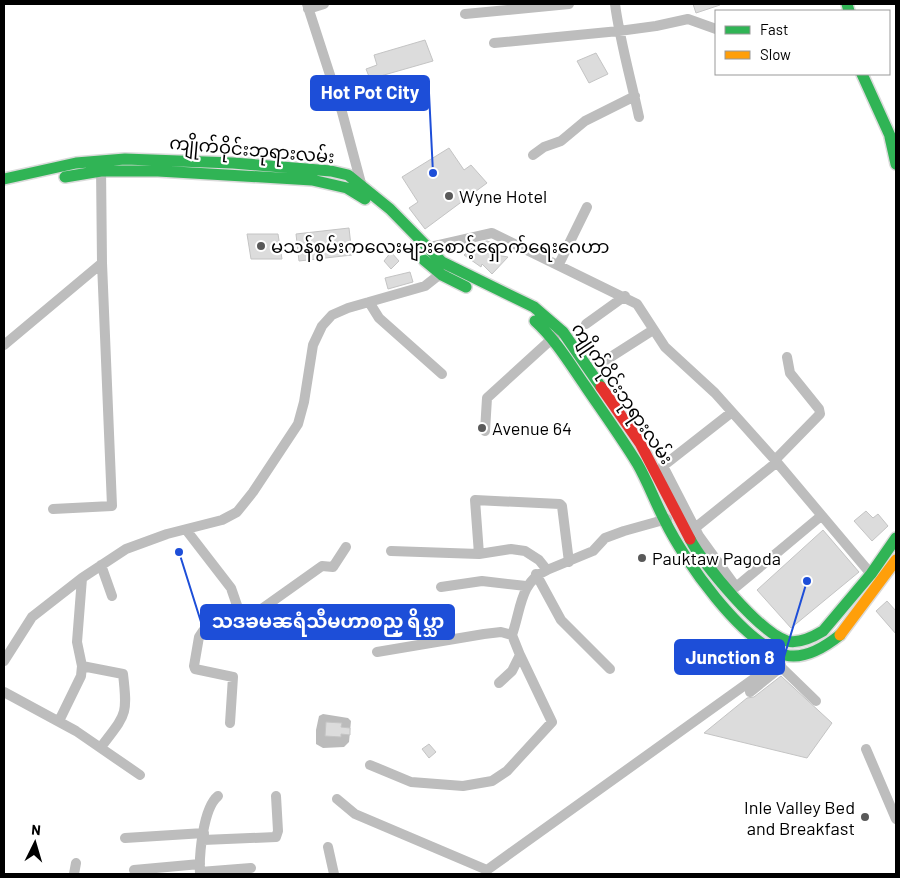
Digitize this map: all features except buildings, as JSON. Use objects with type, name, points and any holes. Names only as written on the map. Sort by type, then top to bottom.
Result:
[{"type":"main road","points":[[863,75],[893,130],[896,164]]},
{"type":"main road","points":[[872,75],[893,130],[896,149]]},
{"type":"main road","name":"ကျိုက်ဝိုင်းဘုရားလမ်း","points":[[4,179],[152,159],[292,173],[348,176],[362,191],[390,210],[445,270],[557,334],[616,420],[656,470],[676,515],[696,549],[718,580],[766,629],[787,641]]},
{"type":"main road","points":[[4,189],[78,174],[101,165]]},
{"type":"main road","points":[[362,191],[445,270]]},
{"type":"main road","points":[[616,420],[646,477],[664,521],[695,573],[720,602],[782,660],[815,653],[840,635],[879,586],[896,560]]},
{"type":"main road","points":[[787,641],[807,639],[823,631],[871,574],[896,538]]},
{"type":"street","points":[[324,4],[307,7],[342,112],[362,191]]},
{"type":"street","points":[[465,14],[569,4]]},
{"type":"street","points":[[615,4],[619,31],[639,117]]},
{"type":"street","points":[[494,42],[619,31],[688,19],[715,29]]},
{"type":"street","points":[[533,155],[561,141],[585,121],[635,96]]},
{"type":"street","points":[[52,509],[112,506],[102,263],[101,165]]},
{"type":"street","points":[[559,264],[586,207]]},
{"type":"street","points":[[426,248],[492,233],[625,296],[637,304],[665,347],[732,412],[871,574]]},
{"type":"street","points":[[4,345],[102,263]]},
{"type":"street","points":[[4,661],[32,617],[82,578],[126,549],[167,534],[222,520],[237,512],[253,492],[298,424],[304,402],[313,345],[322,326],[332,315],[425,286],[445,270]]},
{"type":"street","points":[[586,324],[625,296]]},
{"type":"street","points":[[369,302],[379,318],[442,374]]},
{"type":"street","points":[[606,360],[653,330]]},
{"type":"street","points":[[485,431],[487,398],[557,334]]},
{"type":"street","points":[[695,528],[776,461],[820,414],[819,409],[790,373],[787,357]]},
{"type":"street","points":[[732,412],[663,466],[695,528],[736,587],[821,516]]},
{"type":"street","points":[[478,554],[476,500],[560,504],[562,506],[569,562]]},
{"type":"street","points":[[370,766],[411,782],[463,786],[492,781],[507,771],[552,722],[512,635],[526,586],[536,574],[593,551],[605,538],[664,521],[676,515]]},
{"type":"street","points":[[187,530],[231,588],[240,614],[249,618],[322,566],[333,567],[346,547]]},
{"type":"street","points":[[391,551],[478,554],[511,549],[526,551],[539,560],[547,570]]},
{"type":"street","points":[[101,565],[112,596]]},
{"type":"street","points":[[536,574],[561,620],[610,668]]},
{"type":"street","points":[[59,721],[81,676],[82,666],[77,642],[82,578]]},
{"type":"street","points":[[441,588],[482,581],[526,586]]},
{"type":"street","points":[[230,723],[233,677],[195,669],[194,666],[199,637],[203,631],[240,614]]},
{"type":"street","points":[[377,652],[484,634],[501,632],[512,635]]},
{"type":"street","points":[[750,692],[782,660],[787,641]]},
{"type":"street","points":[[499,683],[512,671],[520,655]]},
{"type":"street","points":[[782,660],[816,701]]},
{"type":"street","points":[[336,799],[355,814],[488,870],[782,660]]},
{"type":"street","points":[[82,666],[123,674],[127,705],[124,717],[101,747]]},
{"type":"street","points":[[4,692],[31,708],[59,721],[101,747],[140,775]]},
{"type":"street","points":[[866,749],[896,819]]},
{"type":"street","points":[[200,870],[203,836],[209,807],[218,796]]},
{"type":"street","points":[[125,838],[276,837],[278,831],[276,796]]},
{"type":"street","points":[[328,847],[334,874]]},
{"type":"street","points":[[74,874],[76,863]]},
{"type":"street","points":[[134,870],[251,868]]},
{"type":"shaded area","points":[[323,714],[348,718],[351,721],[349,742],[344,747],[323,748],[316,744],[319,716]]},
{"type":"traffic: fast","points":[[847,4],[849,10]]},
{"type":"traffic: fast","points":[[862,75],[896,149]]},
{"type":"traffic: fast","points":[[890,137],[896,164]]},
{"type":"traffic: fast","points":[[4,179],[76,163],[125,159],[233,163],[331,171],[348,175],[390,209],[442,262],[534,307],[563,332],[601,387]]},
{"type":"traffic: fast","points":[[65,177],[101,171],[158,171],[312,180],[347,188],[365,199]]},
{"type":"traffic: fast","points":[[424,260],[442,275],[466,287]]},
{"type":"traffic: fast","points":[[535,321],[562,352],[631,453],[665,521],[686,557],[733,618],[768,647],[785,655],[800,656],[807,654],[828,644],[840,635]]},
{"type":"traffic: fast","points":[[690,539],[719,580],[748,612],[776,635],[787,641],[796,642],[815,636],[823,631],[871,574],[896,538]]},
{"type":"traffic: slow","points":[[840,635],[896,560]]},
{"type":"traffic: jam","points":[[601,387],[640,443],[690,539]]},
{"type":"place","name":"Hot Pot City","points":[[433,173]]},
{"type":"place","name":"Wyne Hotel","points":[[449,196]]},
{"type":"place","name":"မသန်စွမ်းကလေးများစောင့်ရှောက်ရေးဂေဟာ","points":[[261,246]]},
{"type":"place","name":"Avenue 64","points":[[482,428]]},
{"type":"place","name":"သဒၶမၼရံသီမဟာစည္ ရိပ္သာ","points":[[179,552]]},
{"type":"place","name":"Pauktaw Pagoda","points":[[642,558]]},
{"type":"place","name":"Junction 8","points":[[807,581]]},
{"type":"place","name":"Inle Valley Bed and Breakfast","points":[[865,817]]}]
